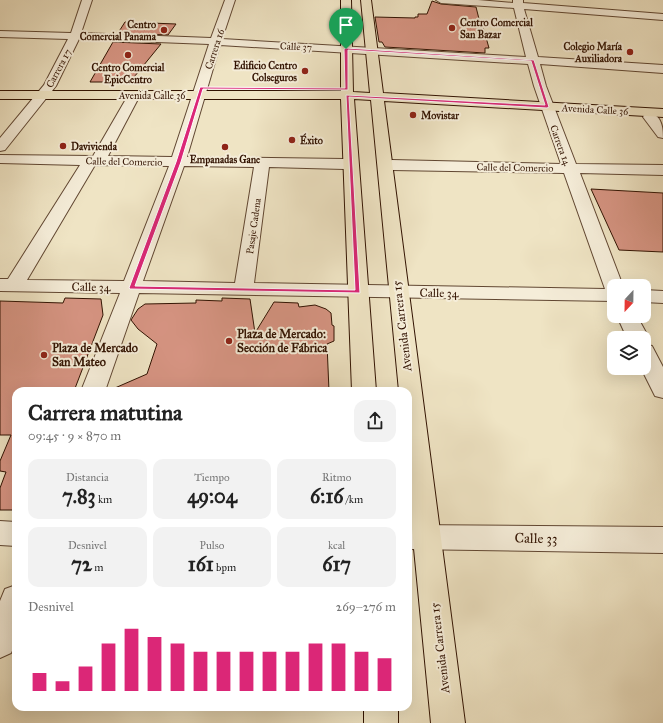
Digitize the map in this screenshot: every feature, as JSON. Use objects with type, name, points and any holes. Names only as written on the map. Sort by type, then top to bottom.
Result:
[{"type":"main road","points":[[346,0],[347,92],[364,387]]},
{"type":"main road","name":"Avenida Carrera 15","points":[[366,0],[398,292],[406,387]]},
{"type":"main road","name":"Avenida Calle 36","points":[[0,88],[46,91],[347,92],[546,103],[663,106]]},
{"type":"main road","name":"Avenida Calle 36","points":[[0,95],[46,91]]},
{"type":"main road","name":"Avenida Calle 36","points":[[546,103],[657,115]]},
{"type":"main road","name":"Avenida Carrera 15","points":[[412,464],[418,537],[448,723]]},
{"type":"main road","points":[[381,711],[381,723]]},
{"type":"street","name":"Carrera 17","points":[[0,147],[46,91],[75,36],[87,0]]},
{"type":"street","name":"Carrera 16","points":[[95,387],[178,162],[215,42],[230,0]]},
{"type":"street","points":[[441,0],[518,3],[659,17]]},
{"type":"street","name":"Carrera 14","points":[[518,3],[546,103],[611,279]]},
{"type":"street","points":[[650,5],[659,17],[663,29]]},
{"type":"street","name":"Calle 37","points":[[0,34],[215,42],[371,50],[663,69]]},
{"type":"street","points":[[7,285],[94,160],[132,99]]},
{"type":"street","points":[[657,115],[663,134]]},
{"type":"street","name":"Calle del Comercio","points":[[0,159],[344,164]]},
{"type":"street","name":"Pasaje Cadena","points":[[244,290],[262,163]]},
{"type":"street","name":"Calle del Comercio","points":[[392,165],[663,170]]},
{"type":"street","name":"Calle 34","points":[[7,285],[358,292],[607,295]]},
{"type":"street","points":[[651,296],[663,296]]},
{"type":"street","points":[[651,365],[663,390]]},
{"type":"street","points":[[0,533],[12,534]]},
{"type":"street","name":"Calle 33","points":[[418,537],[663,540]]},
{"type":"street","points":[[0,642],[12,610]]},
{"type":"building","name":"Centro Comercial San Bazar","points":[[432,1],[441,4],[476,7],[481,27],[483,27],[489,48],[485,48],[485,53],[385,47],[382,42],[379,42],[375,17],[415,18],[418,17],[418,14],[427,14]]},
{"type":"building","points":[[125,22],[176,24],[168,35],[118,33]]},
{"type":"building","name":"Centro Comercial EpicCentro","points":[[113,42],[161,44],[130,82],[90,82]]},
{"type":"building","points":[[591,189],[663,193],[663,252],[619,250]]},
{"type":"building","name":"Plaza de Mercado San Mateo","points":[[65,298],[101,299],[103,315],[76,387],[12,387],[12,510],[0,510],[0,488],[6,472],[0,471],[0,461],[11,435],[0,435],[0,301],[63,303]]},
{"type":"building","points":[[222,298],[250,299],[255,333],[274,302],[298,303],[299,307],[315,305],[326,309],[331,313],[332,325],[334,326],[334,341],[327,344],[329,387],[117,387],[147,374],[157,344],[138,329],[131,320],[138,309],[145,304],[196,303],[196,300],[222,301]]},
{"type":"place","name":"Centro Comercial San Bazar","points":[[452,28]]},
{"type":"place","name":"Centro Comercial Panama","points":[[164,30]]},
{"type":"place","name":"Colegio María Auxiliadora","points":[[630,52]]},
{"type":"place","name":"Centro Comercial EpicCentro","points":[[128,55]]},
{"type":"place","name":"Edificio Centro Colseguros","points":[[305,71]]},
{"type":"place","name":"Movistar","points":[[413,115]]},
{"type":"place","name":"Éxito","points":[[292,140]]},
{"type":"place","name":"Davivienda","points":[[63,146]]},
{"type":"place","name":"Empanadas Gane","points":[[225,147]]},
{"type":"place","name":"Plaza de Mercado: Sección de Fábrica","points":[[229,341]]},
{"type":"place","name":"Plaza de Mercado San Mateo","points":[[44,355]]},
{"type":"route","points":[[346,49],[533,60],[547,107],[347,96],[358,292],[132,288],[178,162],[201,88],[347,89],[346,49]]}]
